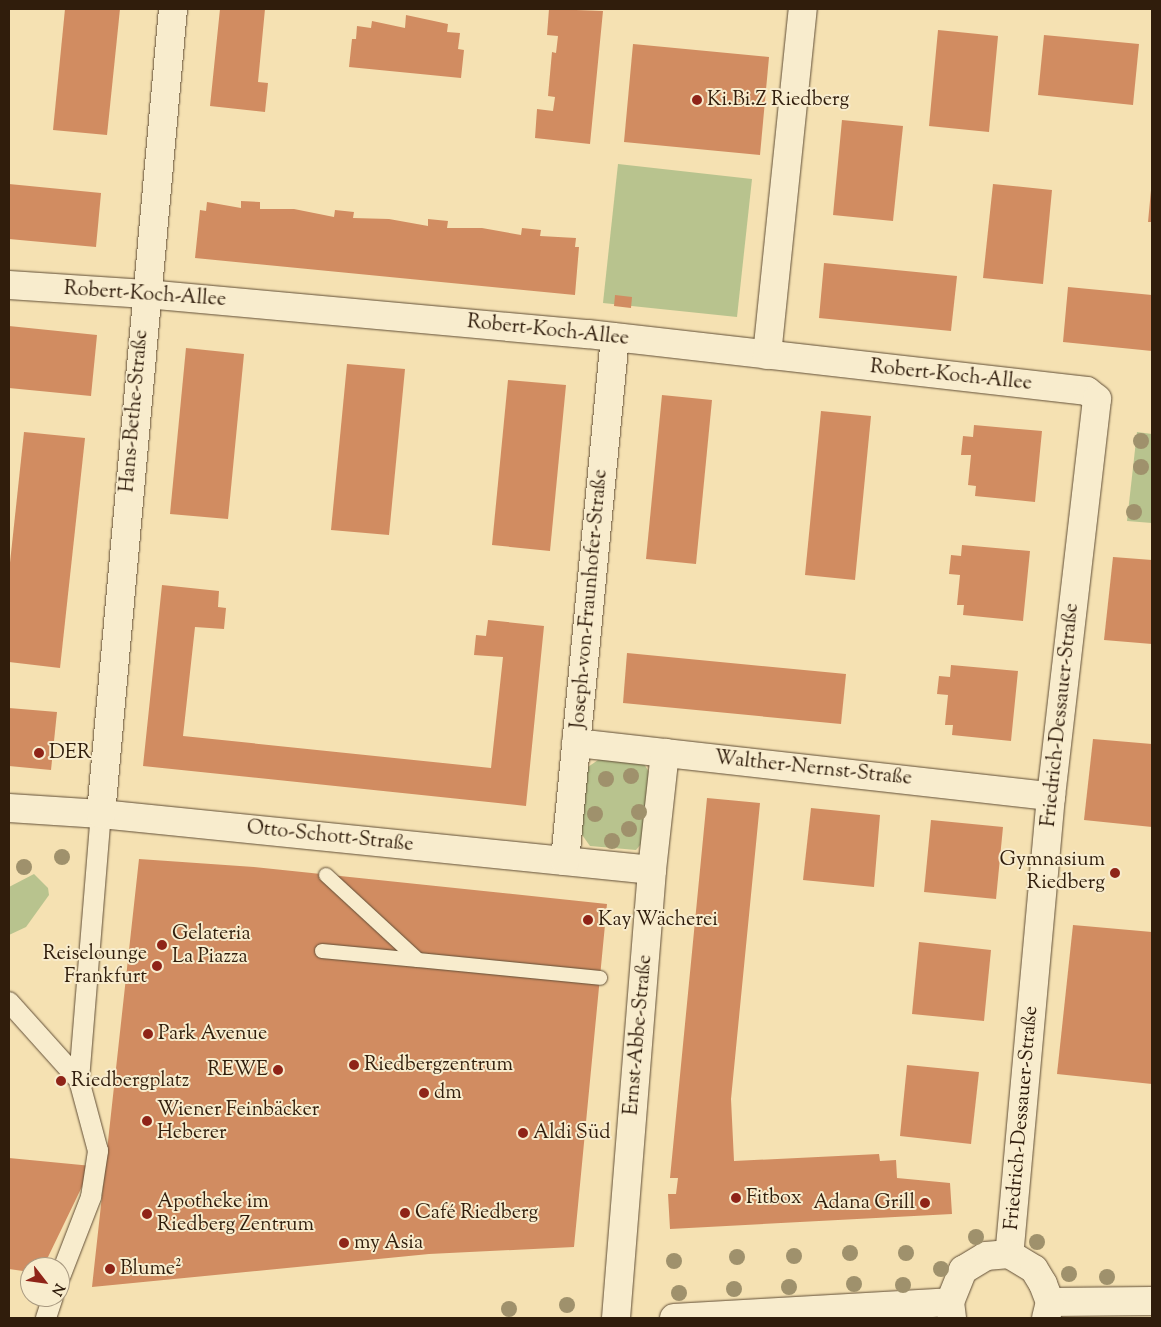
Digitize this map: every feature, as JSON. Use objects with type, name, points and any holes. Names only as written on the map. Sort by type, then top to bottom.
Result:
[{"type":"street","name":"Hans-Bethe-Straße","points":[[101,814],[146,294],[173,9]]},
{"type":"street","points":[[767,355],[803,9]]},
{"type":"street","name":"Robert-Koch-Allee","points":[[9,285],[146,294],[615,337],[1087,391]]},
{"type":"street","name":"Joseph-von-Fraunhofer-Straße","points":[[565,861],[615,337]]},
{"type":"street","name":"Friedrich-Dessauer-Straße","points":[[1009,1254],[1051,796],[1098,399],[1087,391]]},
{"type":"street","name":"Walther-Nernst-Straße","points":[[576,743],[1051,796]]},
{"type":"street","name":"Ernst-Abbe-Straße","points":[[616,1318],[652,870],[665,753]]},
{"type":"street","name":"Otto-Schott-Straße","points":[[9,808],[101,814],[652,870]]},
{"type":"street","points":[[68,1257],[91,1197],[98,1151],[79,1080],[101,814]]},
{"type":"street","points":[[9,1002],[79,1080]]},
{"type":"street","points":[[674,1318],[951,1310],[963,1270],[986,1256],[1009,1254],[1034,1268],[1048,1310],[1152,1301]]},
{"type":"lane","points":[[326,875],[418,960]]},
{"type":"lane","points":[[322,951],[600,978]]},
{"type":"green space","points":[[618,164],[752,179],[737,317],[603,303]]},
{"type":"green space","points":[[1137,432],[1152,434],[1152,523],[1127,521]]},
{"type":"green space","points":[[601,758],[644,764],[651,775],[646,838],[636,850],[590,846],[580,832],[585,769]]},
{"type":"green space","points":[[34,874],[48,888],[49,895],[26,927],[9,935],[9,887]]},
{"type":"building","points":[[65,9],[120,9],[107,135],[53,130]]},
{"type":"building","points":[[220,9],[265,9],[258,82],[268,83],[265,112],[210,106]]},
{"type":"building","points":[[549,9],[603,11],[590,144],[535,138],[537,109],[553,111],[555,97],[548,96],[552,52],[556,53],[558,36],[547,35]]},
{"type":"building","points":[[406,15],[448,24],[447,32],[460,33],[458,49],[464,50],[461,78],[349,67],[352,39],[356,39],[357,26],[371,28],[372,21],[405,28]]},
{"type":"building","points":[[938,30],[998,36],[989,132],[929,126]]},
{"type":"building","points":[[1044,35],[1139,44],[1133,105],[1038,95]]},
{"type":"building","name":"Ki.Bi.Z Riedberg","points":[[633,44],[769,57],[760,155],[624,142]]},
{"type":"building","points":[[842,120],[903,126],[893,221],[833,215]]},
{"type":"building","points":[[9,184],[101,193],[96,247],[9,239]]},
{"type":"building","points":[[993,184],[1052,190],[1043,284],[983,278]]},
{"type":"building","points":[[1151,190],[1152,222],[1148,222]]},
{"type":"building","points":[[241,201],[260,202],[260,209],[294,209],[334,217],[335,210],[354,212],[353,218],[389,219],[428,226],[428,219],[448,221],[447,228],[482,228],[521,235],[522,228],[541,230],[540,236],[576,238],[575,247],[579,247],[575,295],[195,258],[200,210],[206,211],[207,202],[241,208]]},
{"type":"building","points":[[824,263],[957,276],[951,331],[819,318]]},
{"type":"building","points":[[1068,287],[1152,295],[1152,351],[1063,342]]},
{"type":"building","points":[[615,295],[632,297],[631,308],[614,306]]},
{"type":"building","points":[[9,326],[97,335],[91,396],[9,388]]},
{"type":"building","points":[[186,348],[244,354],[228,519],[170,514]]},
{"type":"building","points":[[347,364],[405,369],[389,535],[331,530]]},
{"type":"building","points":[[508,380],[566,385],[550,551],[492,545]]},
{"type":"building","points":[[662,395],[712,400],[696,564],[646,559]]},
{"type":"building","points":[[821,411],[871,416],[855,580],[805,575]]},
{"type":"building","points":[[974,425],[1042,431],[1035,502],[975,496],[976,486],[968,485],[971,455],[961,455],[963,436],[973,437]]},
{"type":"building","points":[[24,432],[85,438],[60,668],[9,662],[9,572]]},
{"type":"building","points":[[962,545],[1030,551],[1023,621],[963,615],[964,605],[957,605],[960,575],[949,574],[951,555],[961,556]]},
{"type":"building","points":[[1113,557],[1152,560],[1152,644],[1104,640]]},
{"type":"building","points":[[162,585],[219,591],[218,607],[226,608],[224,629],[195,627],[183,736],[491,768],[503,657],[474,655],[476,635],[486,636],[488,620],[544,626],[526,806],[143,766]]},
{"type":"building","points":[[627,653],[846,674],[841,724],[623,703]]},
{"type":"building","points":[[951,665],[1018,671],[1011,741],[952,735],[953,725],[945,725],[948,695],[937,694],[939,676],[950,677]]},
{"type":"building","points":[[9,708],[57,712],[51,770],[9,766]]},
{"type":"building","points":[[1093,739],[1152,744],[1152,827],[1084,820]]},
{"type":"building","points":[[707,798],[760,803],[731,1099],[734,1161],[879,1154],[880,1161],[896,1160],[897,1178],[950,1183],[952,1214],[670,1229],[668,1194],[676,1194],[678,1178],[670,1178]]},
{"type":"building","points":[[811,808],[880,815],[874,887],[803,880]]},
{"type":"building","points":[[931,820],[1003,827],[996,899],[924,892]]},
{"type":"building","name":"Riedbergzentrum","points":[[139,859],[254,867],[607,904],[574,1247],[429,1254],[92,1287]]},
{"type":"building","points":[[1073,925],[1152,932],[1152,1084],[1057,1074]]},
{"type":"building","points":[[919,942],[991,950],[984,1021],[912,1014]]},
{"type":"building","points":[[907,1065],[979,1072],[971,1144],[900,1136]]},
{"type":"building","points":[[9,1158],[92,1166],[48,1257],[20,1257],[20,1271],[9,1269]]},
{"type":"place","name":"Ki.Bi.Z Riedberg","points":[[697,100]]},
{"type":"place","name":"DER","points":[[39,753]]},
{"type":"place","name":"Gymnasium Riedberg","points":[[1115,873]]},
{"type":"place","name":"Kay Wächerei","points":[[588,920]]},
{"type":"place","name":"Gelateria La Piazza","points":[[162,945]]},
{"type":"place","name":"Reiselounge Frankfurt","points":[[157,966]]},
{"type":"place","name":"Park Avenue","points":[[148,1034]]},
{"type":"place","name":"Riedbergzentrum","points":[[354,1065]]},
{"type":"place","name":"REWE","points":[[278,1070]]},
{"type":"place","name":"Riedbergplatz","points":[[61,1081]]},
{"type":"place","name":"dm","points":[[424,1093]]},
{"type":"place","name":"Wiener Feinbäcker Heberer","points":[[147,1121]]},
{"type":"place","name":"Aldi Süd","points":[[523,1133]]},
{"type":"place","name":"Fitbox","points":[[736,1198]]},
{"type":"place","name":"Adana Grill","points":[[925,1203]]},
{"type":"place","name":"Café Riedberg","points":[[405,1213]]},
{"type":"place","name":"Apotheke im Riedberg Zentrum","points":[[147,1214]]},
{"type":"place","name":"my Asia","points":[[344,1243]]},
{"type":"place","name":"Blume²","points":[[110,1269]]}]
